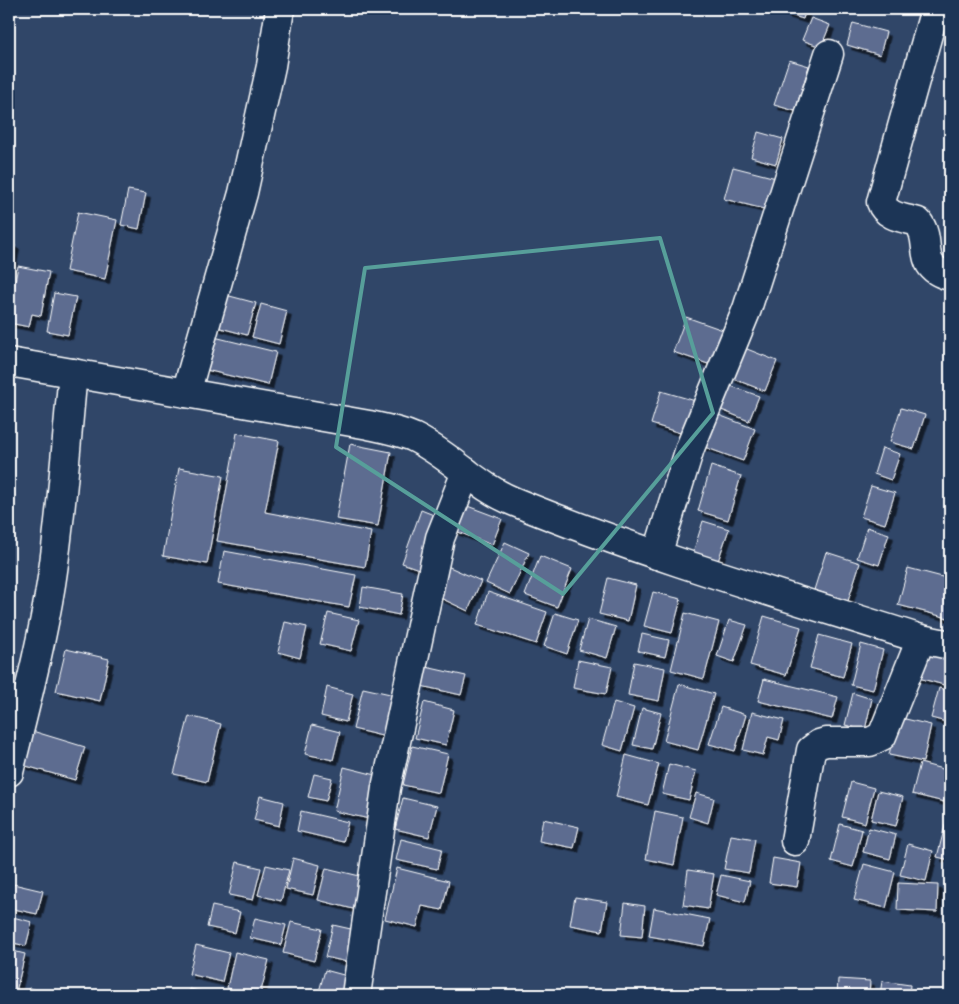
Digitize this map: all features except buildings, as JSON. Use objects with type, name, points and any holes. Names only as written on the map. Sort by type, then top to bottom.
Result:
[{"type":"street","points":[[186,393],[243,193],[271,66],[280,9]]},
{"type":"street","points":[[935,9],[881,202],[888,214],[918,222],[924,232],[928,260],[940,274],[950,276]]},
{"type":"street","points":[[657,555],[690,448],[747,309],[829,54]]},
{"type":"street","points":[[9,362],[369,425],[404,433],[421,441],[495,492],[513,502],[657,555],[921,639],[950,645]]},
{"type":"street","points":[[9,772],[37,654],[51,583],[73,373]]},
{"type":"street","points":[[356,995],[388,778],[440,538],[466,472]]},
{"type":"street","points":[[795,841],[811,750],[819,744],[826,742],[865,742],[877,740],[882,736],[921,639]]},
{"type":"highlighted area","points":[[660,238],[713,413],[563,594],[336,447],[365,268]]}]
